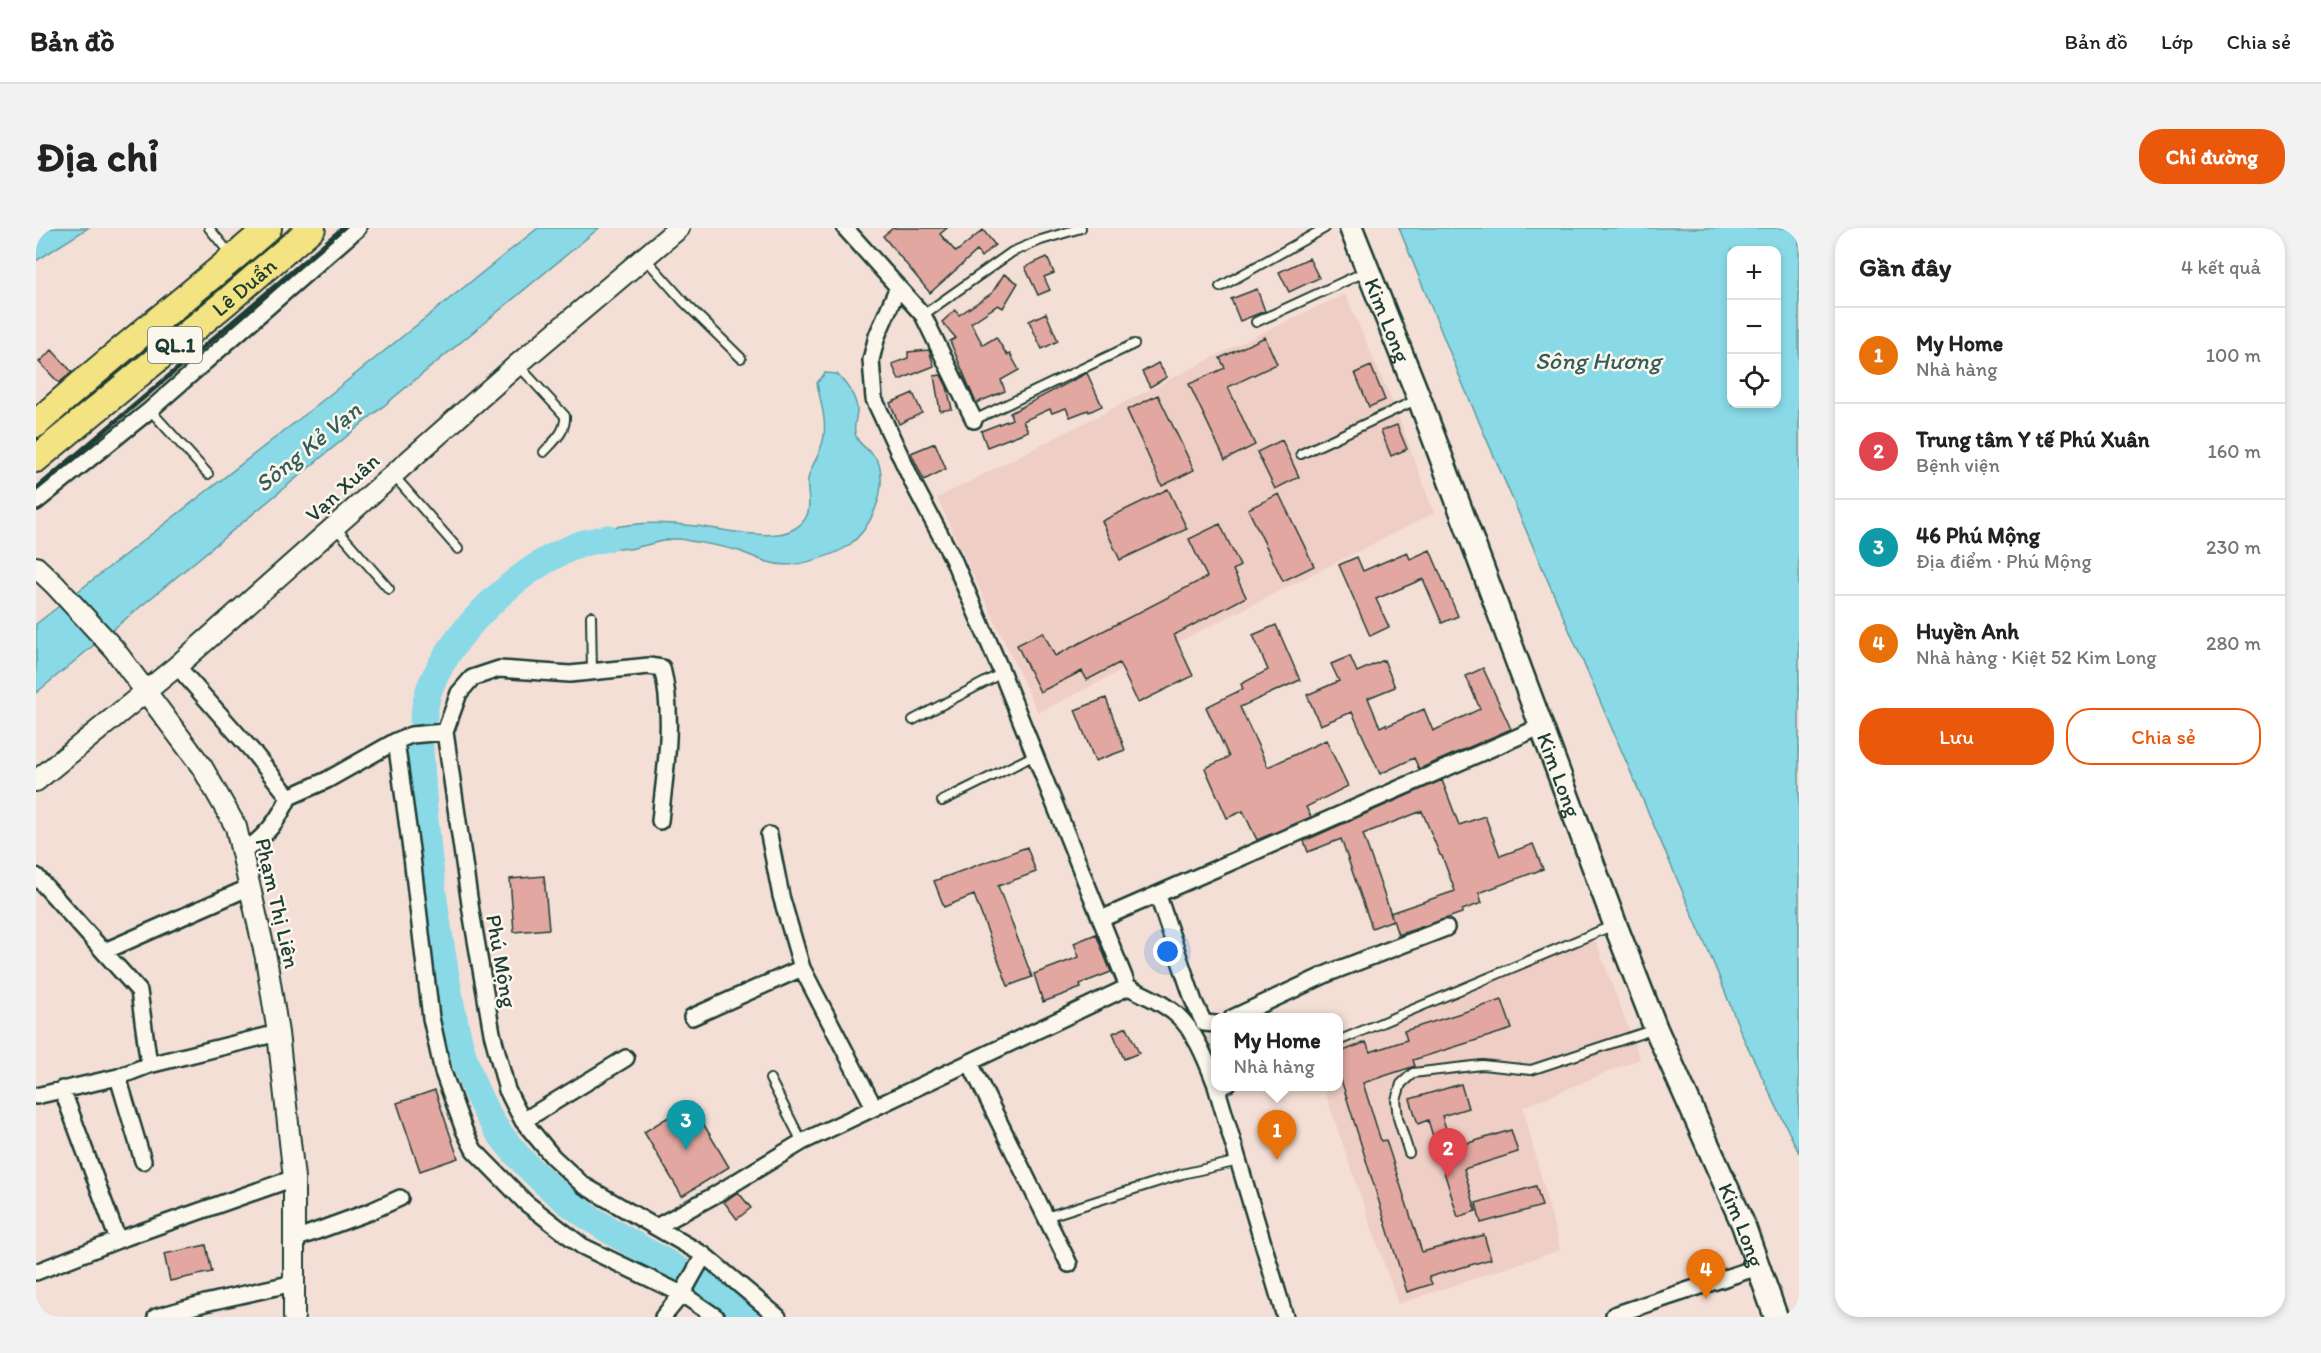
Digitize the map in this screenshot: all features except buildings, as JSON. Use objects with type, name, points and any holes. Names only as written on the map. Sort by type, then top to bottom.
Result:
[{"type":"main road","name":"Lê Duẩn","points":[[36,424],[104,363],[268,228]]},
{"type":"main road","name":"Lê Duẩn","points":[[36,459],[312,228]]},
{"type":"main road","name":"Kim Long","points":[[1351,228],[1419,398],[1615,924],[1656,1029],[1743,1224],[1776,1317]]},
{"type":"street","points":[[36,502],[150,410],[358,228]]},
{"type":"street","name":"Vạn Xuân","points":[[36,781],[177,666],[517,365],[680,228]]},
{"type":"street","points":[[846,228],[923,315],[974,420]]},
{"type":"street","points":[[898,287],[877,336],[871,360],[874,399],[914,485],[953,559],[1002,673],[1128,987],[1161,1004],[1184,1022],[1192,1032],[1211,1069]]},
{"type":"street","name":"Phạm Thị Liên","points":[[36,567],[114,649],[189,748],[236,826],[273,994],[278,1033],[294,1178],[294,1317]]},
{"type":"street","points":[[177,666],[289,797]]},
{"type":"street","points":[[242,852],[257,843],[270,831],[289,797],[327,780],[396,741],[411,735],[445,732],[459,693],[472,678],[499,669],[570,674],[649,666],[662,668],[665,679],[669,735],[660,821]]},
{"type":"street","points":[[1101,919],[1540,727]]},
{"type":"street","name":"Phú Mộng","points":[[445,732],[471,911],[492,1033],[507,1090],[523,1121],[553,1157],[583,1185],[656,1227],[778,1317]]},
{"type":"street","points":[[396,741],[431,1018],[443,1072],[474,1150],[526,1203],[582,1246],[685,1290],[716,1317]]},
{"type":"street","points":[[769,835],[781,896],[802,968],[874,1107]]},
{"type":"street","points":[[36,876],[139,991],[149,1065]]},
{"type":"street","points":[[105,951],[250,887]]},
{"type":"street","points":[[1158,896],[1194,1002],[1204,1023],[1211,1024]]},
{"type":"street","points":[[1241,1013],[1329,973],[1446,928]]},
{"type":"street","points":[[692,1017],[802,968]]},
{"type":"street","points":[[656,1227],[713,1196],[802,1142],[1128,987]]},
{"type":"street","points":[[36,1096],[118,1077],[149,1065],[278,1033]]},
{"type":"street","points":[[523,1121],[626,1058]]},
{"type":"street","points":[[970,1063],[1069,1263]]},
{"type":"street","points":[[118,1077],[143,1161]]},
{"type":"street","points":[[62,1089],[118,1240]]},
{"type":"street","points":[[1221,1091],[1285,1317]]},
{"type":"street","points":[[37,1268],[294,1178]]},
{"type":"street","points":[[295,1239],[400,1198]]},
{"type":"street","points":[[663,1317],[685,1290],[701,1261]]},
{"type":"street","points":[[1614,1315],[1758,1267]]},
{"type":"street","points":[[156,1317],[205,1303],[294,1283]]},
{"type":"lane","points":[[209,228],[234,258]]},
{"type":"lane","points":[[923,315],[1012,252],[1081,228]]},
{"type":"lane","points":[[1220,287],[1325,228]]},
{"type":"lane","points":[[645,258],[684,302],[741,358]]},
{"type":"lane","points":[[1256,322],[1368,271]]},
{"type":"lane","points":[[974,420],[1134,344]]},
{"type":"lane","points":[[517,365],[566,416],[566,423],[561,434],[543,452]]},
{"type":"lane","points":[[1301,454],[1419,398]]},
{"type":"lane","points":[[150,410],[208,474]]},
{"type":"lane","points":[[392,474],[458,549]]},
{"type":"lane","points":[[335,526],[389,589]]},
{"type":"lane","points":[[591,616],[592,672]]},
{"type":"lane","points":[[913,720],[1002,673]]},
{"type":"lane","points":[[942,801],[1035,755]]},
{"type":"lane","points":[[1343,1039],[1615,924]]},
{"type":"lane","points":[[1409,1153],[1398,1118],[1396,1100],[1401,1084],[1413,1073],[1482,1065],[1531,1070],[1656,1029]]},
{"type":"lane","points":[[770,1078],[802,1142]]},
{"type":"lane","points":[[1046,1216],[1182,1174],[1239,1161]]},
{"type":"shaded area","points":[[1345,294],[1396,410],[1434,513],[1038,713],[937,498],[1257,335]]},
{"type":"shaded area","points":[[1593,934],[1640,1059],[1523,1107],[1560,1250],[1398,1304],[1324,1091],[1343,1091],[1343,1039]]},
{"type":"water","points":[[36,228],[88,228],[36,261]]},
{"type":"water","name":"Sông Kẻ Vạn","points":[[538,228],[599,228],[36,693],[36,624],[298,420]]},
{"type":"water","name":"Sông Hương","points":[[1399,228],[1799,228],[1799,1153],[1742,1035],[1716,969],[1464,387]]},
{"type":"water","points":[[825,373],[837,374],[852,394],[857,409],[856,436],[877,460],[881,475],[879,498],[870,520],[864,530],[848,546],[818,559],[787,565],[768,562],[732,549],[680,539],[630,549],[574,547],[601,530],[639,524],[662,523],[768,535],[795,528],[805,519],[808,511],[808,479],[823,441],[824,416],[817,383]]},
{"type":"waterway","points":[[423,720],[429,689],[442,663],[474,620],[493,601],[536,567],[559,554],[581,544],[608,538]]},
{"type":"waterway","points":[[420,746],[431,879],[450,1000],[473,1084],[492,1122],[512,1150],[528,1167],[571,1205],[710,1289],[745,1317]]},
{"type":"railway","points":[[36,489],[343,228]]},
{"type":"place","name":"46 Phú Mộng","points":[[686,1150]]},
{"type":"place","name":"My Home","points":[[1277,1160]]},
{"type":"place","name":"Trung tâm Y tế Phú Xuân","points":[[1448,1178]]},
{"type":"place","name":"Huyền Anh","points":[[1706,1299]]}]
